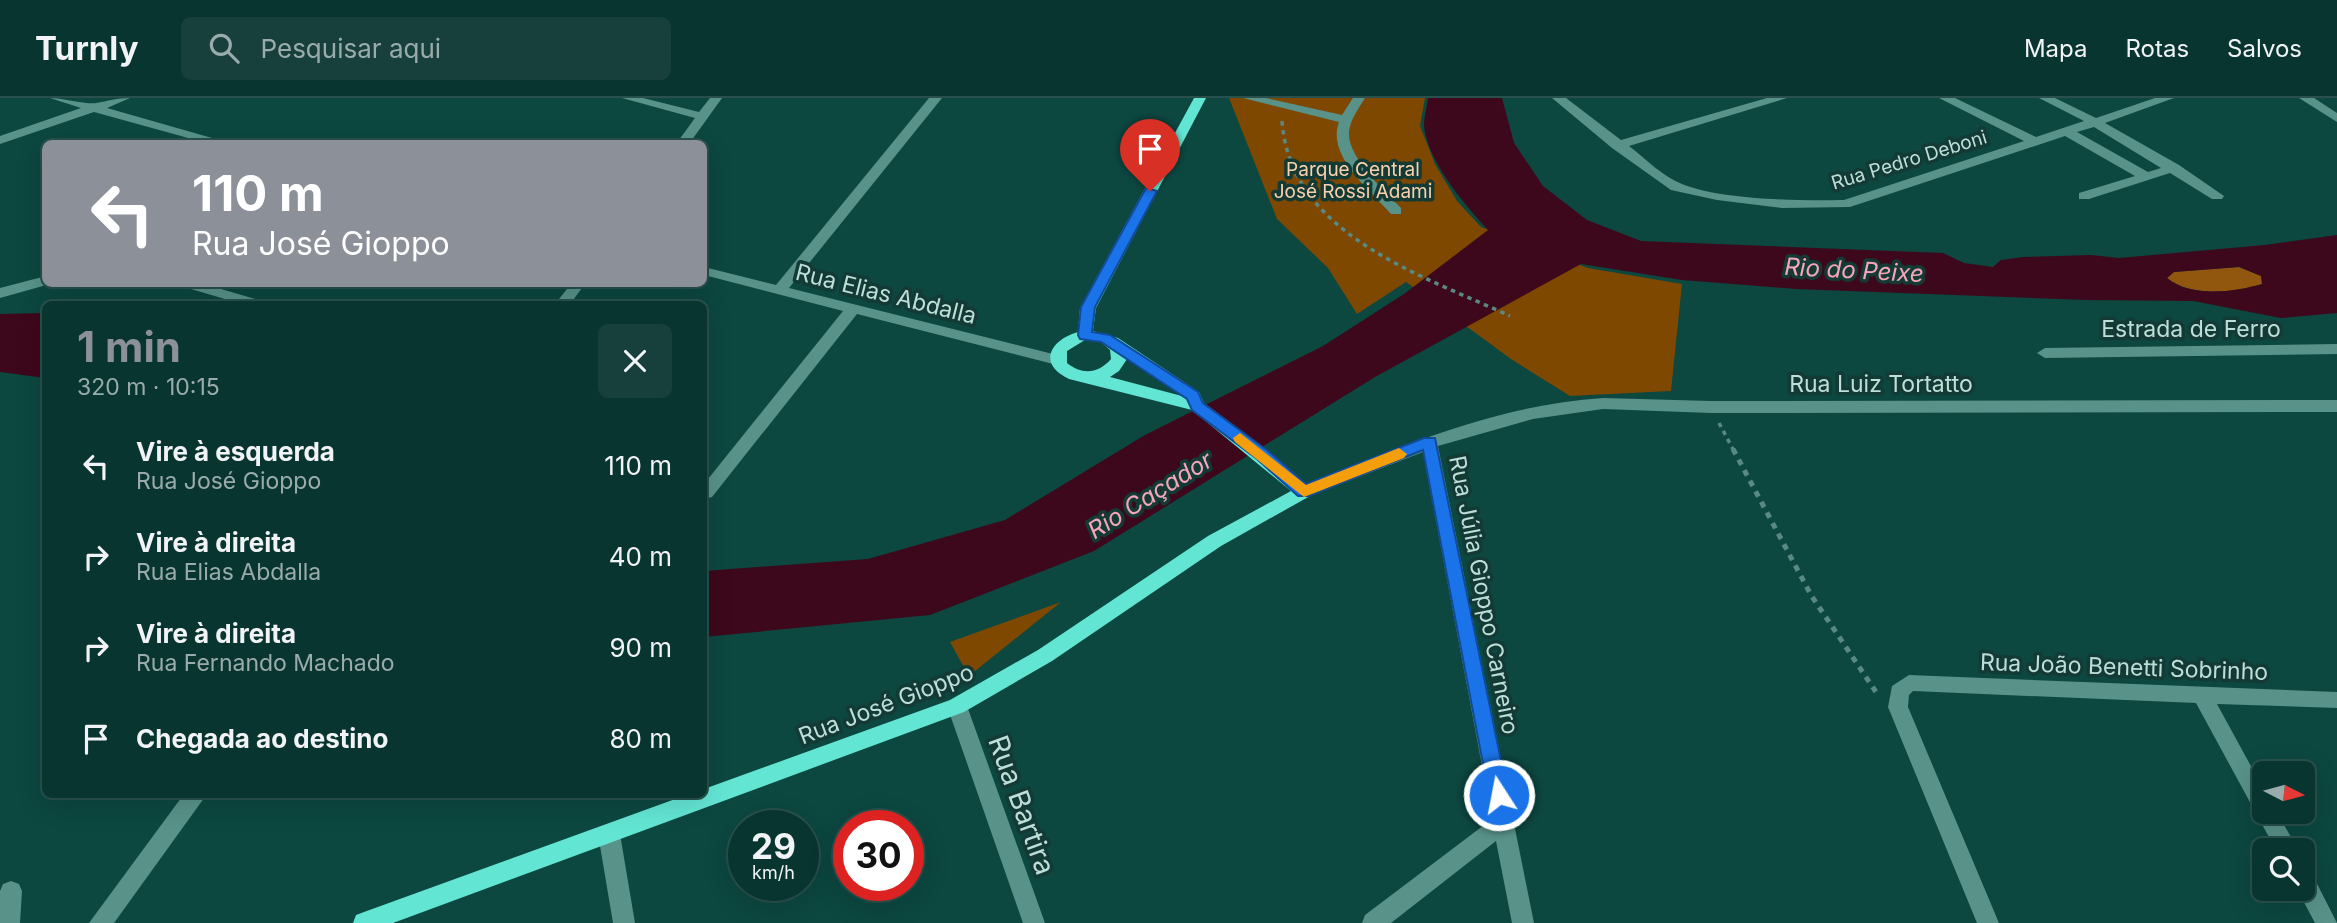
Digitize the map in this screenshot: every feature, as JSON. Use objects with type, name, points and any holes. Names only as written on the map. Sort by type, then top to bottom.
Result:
[{"type":"main road","points":[[1085,335],[1088,307],[1200,98]]},
{"type":"main road","points":[[1199,407],[1193,396],[1113,342],[1085,335],[1061,347],[1057,360],[1073,375],[1091,377],[1199,407],[1262,455],[1304,492]]},
{"type":"main road","points":[[1091,377],[1115,366],[1120,354],[1113,342]]},
{"type":"main road","name":"Rua José Gioppo","points":[[707,798],[957,706],[996,687],[1191,554],[1270,507],[1304,492]]},
{"type":"main road","name":"Rua José Gioppo","points":[[364,923],[706,798]]},
{"type":"street","points":[[56,98],[212,140]]},
{"type":"street","points":[[0,140],[124,98]]},
{"type":"street","points":[[628,98],[702,116]]},
{"type":"street","points":[[685,140],[716,98]]},
{"type":"street","points":[[779,291],[936,98]]},
{"type":"street","points":[[1249,98],[1347,120]]},
{"type":"street","points":[[1359,98],[1342,133],[1349,155],[1396,211]]},
{"type":"street","name":"Rua Pedro Deboni","points":[[1558,98],[1676,187],[1699,193],[1817,206],[1845,204],[2168,98]]},
{"type":"street","points":[[1617,145],[1781,98]]},
{"type":"street","points":[[1945,98],[2036,142]]},
{"type":"street","points":[[2045,98],[2097,123],[2217,196]]},
{"type":"street","points":[[2305,98],[2337,118]]},
{"type":"street","points":[[2067,132],[2147,177]]},
{"type":"street","points":[[2084,196],[2174,168]]},
{"type":"street","name":"Rua Elias Abdalla","points":[[707,272],[1057,360]]},
{"type":"street","points":[[0,293],[42,281]]},
{"type":"street","points":[[199,287],[247,301]]},
{"type":"street","points":[[564,301],[576,287]]},
{"type":"street","points":[[707,493],[852,310]]},
{"type":"street","name":"Estrada de Ferro","points":[[2045,353],[2337,349]]},
{"type":"street","name":"Rua Luiz Tortatto","points":[[1429,442],[1509,419],[1567,407],[1621,403],[1711,407],[2337,406]]},
{"type":"street","name":"Rua José Gioppo","points":[[1304,492],[1429,442]]},
{"type":"street","name":"Rua Júlia Gioppo Carneiro","points":[[1429,442],[1524,923]]},
{"type":"street","points":[[1904,688],[1898,707],[1987,923]]},
{"type":"street","name":"Rua João Benetti Sobrinho","points":[[1904,688],[2337,700]]},
{"type":"street","points":[[2202,695],[2252,787]]},
{"type":"street","name":"Rua Bartira","points":[[957,706],[1034,923]]},
{"type":"street","points":[[100,923],[194,798]]},
{"type":"street","points":[[1373,923],[1504,822]]},
{"type":"street","points":[[608,834],[624,923]]},
{"type":"street","points":[[9,923],[11,891]]},
{"type":"street","points":[[2315,901],[2327,923]]},
{"type":"path","points":[[1284,107],[1284,145],[1295,177],[1319,208],[1348,232],[1415,270],[1510,316]]},
{"type":"path","points":[[1711,407],[1780,538],[1857,668],[1876,692],[1904,688]]},
{"type":"green space","name":"Parque Central José Rossi Adami","points":[[1229,98],[1425,98],[1420,126],[1435,164],[1457,201],[1481,227],[1588,268],[1682,284],[1671,391],[1570,396],[1511,359],[1406,282],[1357,314],[1328,268],[1277,219]]},
{"type":"green space","points":[[1061,602],[969,676],[950,642]]},
{"type":"shaded area","points":[[2239,267],[2261,276],[2263,284],[2214,292],[2188,288],[2167,278],[2174,272]]},
{"type":"water","points":[[1428,98],[1502,98],[1514,143],[1543,186],[1587,220],[1641,241],[1943,253],[1964,263],[1993,267],[2001,260],[2023,257],[2091,255],[2119,258],[2265,245],[2337,235],[2337,313],[2281,318],[2193,301],[2087,300],[1796,289],[1682,280],[1581,264],[1375,377],[1094,551],[930,615],[707,637],[707,571],[868,559],[1005,520],[1145,435],[1323,346],[1404,294],[1488,230],[1458,195],[1440,168],[1432,154],[1424,126]],"holes":[[[2239,267],[2261,276],[2262,284],[2213,292],[2188,288],[2167,278],[2174,272]]]},
{"type":"water","points":[[42,313],[42,378],[0,372],[0,314]]},
{"type":"slow traffic","points":[[1240,438],[1304,492],[1399,454]]},
{"type":"route","points":[[1150,191],[1088,307],[1085,335],[1105,338],[1193,396],[1198,406],[1262,455],[1304,492],[1429,442],[1499,795]]},
{"type":"water label","name":"Rio do Peixe","points":[[1854,270]]},
{"type":"water label","name":"Rio Caçador","points":[[1150,495]]}]
